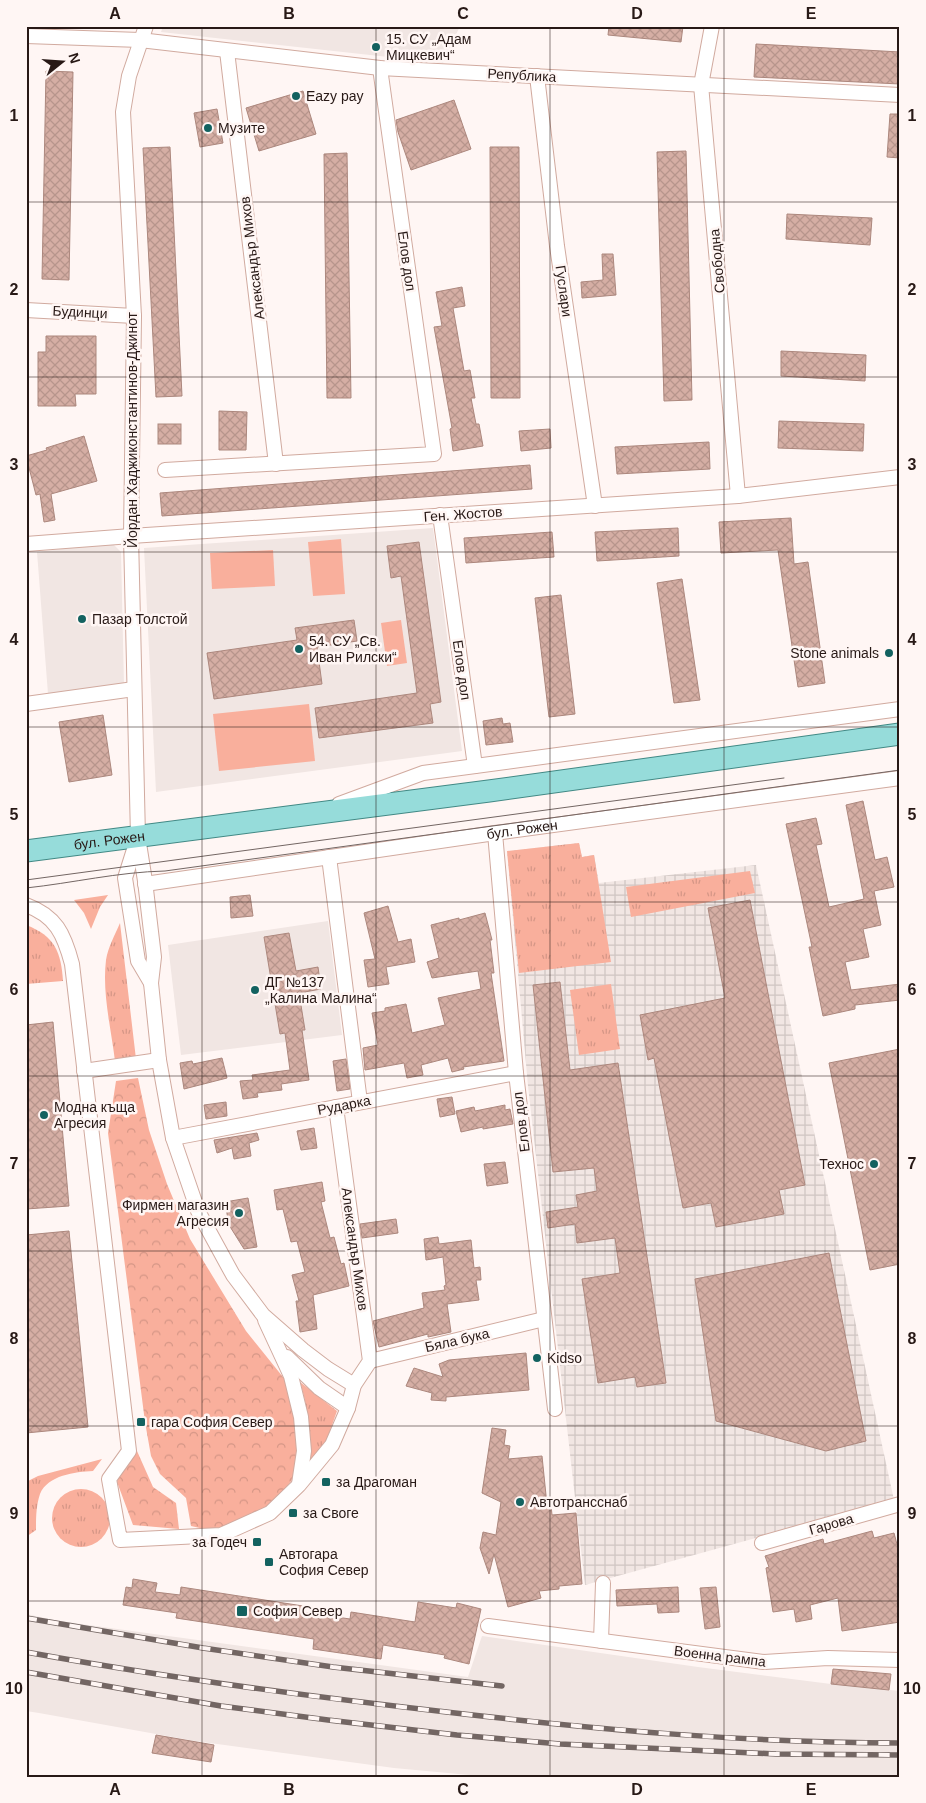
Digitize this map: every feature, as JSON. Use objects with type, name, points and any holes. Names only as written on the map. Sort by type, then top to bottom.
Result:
[{"type":"main road","name":"бул. Рожен","points":[[26,851],[900,734]]},
{"type":"street","name":"Йордан Хаджиконстантинов-Джинот","points":[[138,837],[131,536],[134,316],[122,112],[129,76],[146,26]]},
{"type":"street","name":"Свободна","points":[[712,26],[700,85],[738,496]]},
{"type":"street","name":"Република","points":[[26,36],[140,40],[380,68],[900,95]]},
{"type":"street","name":"Александър Михов","points":[[227,51],[276,464]]},
{"type":"street","name":"Елов дол","points":[[276,464],[434,454],[380,68]]},
{"type":"street","name":"Гуслари","points":[[537,76],[557,246],[595,506]]},
{"type":"street","name":"Будинци","points":[[26,310],[134,316]]},
{"type":"street","points":[[165,470],[276,464]]},
{"type":"street","name":"Ген. Жостов","points":[[26,544],[738,496],[900,477]]},
{"type":"street","name":"Елов дол","points":[[440,515],[475,766]]},
{"type":"street","points":[[26,704],[134,689]]},
{"type":"street","name":"бул. Рожен","points":[[310,814],[423,773],[900,709]]},
{"type":"street","name":"бул. Рожен","points":[[145,884],[495,833],[900,778]]},
{"type":"street","name":"Елов дол","points":[[495,833],[516,1073],[555,1409]]},
{"type":"street","points":[[138,837],[154,957],[151,983],[159,1060],[173,1138],[198,1211],[233,1275],[263,1314],[328,1369],[354,1385]]},
{"type":"street","points":[[138,837],[125,878],[138,961],[151,983]]},
{"type":"street","points":[[329,857],[360,1102]]},
{"type":"street","points":[[26,905],[49,917],[67,945],[72,964],[129,1451],[109,1479],[120,1540],[221,1535],[270,1512],[299,1485],[332,1445],[348,1408],[354,1385],[370,1361]]},
{"type":"street","points":[[84,1071],[159,1060]]},
{"type":"street","name":"Рударка","points":[[173,1138],[516,1073]]},
{"type":"street","name":"Александър Михов","points":[[336,1107],[370,1361]]},
{"type":"street","points":[[263,1314],[291,1376],[301,1417],[304,1451],[299,1485]]},
{"type":"street","name":"Бяла бука","points":[[370,1361],[544,1320]]},
{"type":"street","points":[[276,1346],[296,1368],[319,1388],[348,1408]]},
{"type":"street","name":"Гарова","points":[[762,1543],[900,1505]]},
{"type":"street","points":[[601,1641],[603,1583]]},
{"type":"street","name":"Военна рампа","points":[[488,1626],[764,1662],[828,1658],[900,1660]]},
{"type":"shaded area","name":"15. СУ „Адам Мицкевич“","points":[[163,26],[460,26],[443,63],[161,32]]},
{"type":"shaded area","name":"54. СУ „Св. Иван Рилски“","points":[[433,528],[462,751],[156,792],[144,548]]},
{"type":"shaded area","name":"Пазар Толстой","points":[[112,543],[121,552],[124,686],[48,694],[37,552]]},
{"type":"shaded area","points":[[579,843],[582,857],[594,855],[599,883],[756,865],[894,1500],[585,1585],[528,1086],[507,851]]},
{"type":"shaded area","name":"ДГ №137 „Калина Малина“","points":[[328,921],[342,1035],[181,1055],[168,945]]},
{"type":"shaded area","points":[[26,1614],[59,1621],[468,1677],[482,1636],[698,1667],[900,1691],[900,1777],[491,1777],[394,1768],[195,1741],[26,1711]]},
{"type":"green space","points":[[341,539],[345,594],[313,596],[308,542]]},
{"type":"green space","points":[[273,550],[275,586],[212,589],[210,553]]},
{"type":"green space","points":[[401,620],[407,663],[387,666],[381,623]]},
{"type":"green space","points":[[309,704],[315,761],[219,771],[213,714]]},
{"type":"green space","points":[[579,843],[582,857],[594,855],[611,962],[519,973],[507,851]]},
{"type":"green space","points":[[750,871],[755,893],[631,917],[626,887]]},
{"type":"green space","points":[[108,895],[100,907],[91,929],[84,913],[74,900]]},
{"type":"green space","points":[[120,923],[136,1059],[115,1061],[106,998],[105,972],[108,950]]},
{"type":"green space","points":[[26,925],[44,934],[55,946],[63,981],[26,984]]},
{"type":"green space","points":[[611,984],[620,1049],[579,1055],[570,990]]},
{"type":"green space","points":[[138,1078],[149,1130],[167,1184],[190,1239],[246,1331],[287,1382],[295,1414],[299,1447],[296,1475],[268,1506],[225,1527],[204,1529],[191,1526],[186,1498],[160,1474],[151,1456],[108,1133],[116,1081]]},
{"type":"green space","points":[[300,1382],[337,1411],[326,1442],[309,1463],[308,1422]]},
{"type":"green space","points":[[137,1451],[153,1487],[176,1503],[179,1529],[133,1525],[117,1482],[123,1466]]},
{"type":"green space","points":[[102,1459],[93,1471],[63,1476],[49,1483],[44,1488],[38,1503],[36,1530],[26,1537],[26,1482],[38,1476]]},
{"type":"green space","points":[[81,1489],[92,1491],[105,1502],[110,1518],[108,1529],[97,1542],[81,1547],[70,1545],[57,1534],[52,1518],[54,1507],[65,1494]]},
{"type":"building","points":[[609,26],[683,26],[681,42],[608,35]]},
{"type":"building","points":[[756,44],[900,52],[900,84],[754,77]]},
{"type":"building","points":[[46,71],[73,72],[69,280],[42,279]]},
{"type":"building","points":[[303,91],[316,134],[259,151],[246,108]]},
{"type":"building","points":[[454,100],[471,149],[411,170],[398,132],[396,120]]},
{"type":"building","name":"Музите","points":[[217,109],[223,143],[200,147],[194,113]]},
{"type":"building","points":[[890,114],[900,114],[900,158],[887,157]]},
{"type":"building","points":[[170,147],[182,396],[156,397],[143,148]]},
{"type":"building","points":[[490,147],[519,147],[520,398],[491,398]]},
{"type":"building","points":[[686,151],[692,400],[664,401],[657,152]]},
{"type":"building","points":[[347,153],[351,398],[327,398],[324,154]]},
{"type":"building","points":[[787,214],[872,218],[870,245],[786,239]]},
{"type":"building","points":[[602,254],[613,254],[616,295],[582,298],[581,282],[603,280]]},
{"type":"building","points":[[462,287],[465,306],[453,308],[464,371],[470,370],[475,398],[471,398],[483,446],[453,451],[450,429],[452,428],[434,327],[442,326],[436,292]]},
{"type":"building","points":[[46,336],[96,336],[96,394],[75,394],[76,406],[38,406],[38,352],[46,352]]},
{"type":"building","points":[[781,351],[866,355],[865,381],[781,376]]},
{"type":"building","points":[[219,411],[247,412],[246,450],[219,450]]},
{"type":"building","points":[[779,421],[864,424],[863,451],[778,448]]},
{"type":"building","points":[[158,424],[181,424],[181,444],[158,444]]},
{"type":"building","points":[[550,429],[551,448],[521,451],[519,431]]},
{"type":"building","points":[[84,436],[97,481],[51,494],[55,520],[44,522],[40,494],[36,495],[26,456]]},
{"type":"building","points":[[709,442],[710,469],[617,474],[615,447]]},
{"type":"building","points":[[530,465],[532,489],[162,516],[160,493]]},
{"type":"building","points":[[791,518],[794,564],[808,562],[825,683],[798,687],[778,550],[721,553],[719,522]]},
{"type":"building","points":[[678,528],[679,556],[597,561],[595,532]]},
{"type":"building","points":[[552,532],[554,557],[466,563],[464,538]]},
{"type":"building","points":[[419,542],[441,702],[430,704],[433,723],[319,738],[315,708],[417,693],[401,576],[391,578],[387,546]]},
{"type":"building","points":[[682,579],[700,700],[674,703],[657,583]]},
{"type":"building","points":[[561,595],[575,714],[549,717],[535,598]]},
{"type":"building","points":[[354,620],[357,641],[317,647],[322,684],[214,699],[207,653],[297,640],[295,628]]},
{"type":"building","points":[[103,715],[112,775],[69,782],[59,722]]},
{"type":"building","points":[[502,718],[503,724],[510,723],[513,742],[486,745],[483,721]]},
{"type":"building","points":[[863,801],[875,860],[887,857],[894,887],[874,891],[881,925],[863,929],[869,957],[845,962],[851,990],[900,984],[900,1000],[855,1005],[855,1009],[823,1016],[809,947],[812,947],[786,824],[816,818],[822,844],[816,845],[829,907],[864,899],[846,805]]},
{"type":"building","points":[[250,895],[253,916],[231,918],[230,897]]},
{"type":"building","points":[[750,900],[805,1185],[779,1190],[784,1214],[716,1227],[711,1203],[683,1208],[654,1058],[648,1060],[640,1015],[725,998],[708,908]]},
{"type":"building","points":[[388,906],[398,942],[411,939],[415,962],[386,967],[389,984],[368,987],[364,960],[375,959],[364,913]]},
{"type":"building","points":[[485,913],[492,940],[490,940],[494,973],[491,973],[504,1061],[463,1067],[464,1069],[452,1072],[448,1058],[421,1065],[423,1075],[407,1078],[404,1063],[365,1070],[363,1048],[378,1045],[372,1013],[385,1011],[385,1008],[406,1004],[412,1033],[445,1025],[438,998],[481,989],[478,971],[432,978],[427,962],[439,958],[431,925]]},
{"type":"building","points":[[289,933],[296,971],[318,967],[321,989],[299,993],[305,1030],[302,1030],[309,1080],[281,1084],[282,1090],[257,1093],[258,1097],[243,1099],[240,1081],[253,1080],[252,1075],[290,1070],[285,1033],[280,1034],[264,937]]},
{"type":"building","points":[[560,982],[570,1070],[618,1063],[666,1383],[637,1387],[635,1377],[598,1383],[582,1279],[620,1273],[615,1238],[577,1243],[575,1224],[548,1228],[546,1212],[578,1207],[576,1195],[597,1191],[594,1168],[553,1172],[533,985]]},
{"type":"building","name":"Модна къща Агресия","points":[[53,1022],[69,1206],[26,1209],[26,1025]]},
{"type":"building","name":"Технос","points":[[900,1049],[900,1264],[870,1270],[829,1063]]},
{"type":"building","points":[[222,1058],[227,1078],[184,1089],[180,1063],[192,1061],[193,1064]]},
{"type":"building","points":[[346,1059],[350,1089],[337,1091],[333,1061]]},
{"type":"building","points":[[452,1097],[455,1114],[440,1117],[437,1099]]},
{"type":"building","points":[[226,1102],[227,1116],[206,1119],[204,1105]]},
{"type":"building","points":[[505,1105],[505,1110],[510,1109],[513,1124],[483,1129],[483,1127],[461,1132],[456,1111],[474,1107],[475,1111]]},
{"type":"building","points":[[314,1128],[317,1148],[301,1150],[297,1131]]},
{"type":"building","points":[[257,1133],[259,1140],[249,1143],[251,1156],[234,1159],[232,1148],[217,1153],[214,1140]]},
{"type":"building","points":[[505,1162],[508,1183],[487,1186],[484,1164]]},
{"type":"building","points":[[322,1182],[325,1201],[321,1202],[330,1238],[334,1237],[341,1264],[344,1263],[349,1286],[313,1295],[317,1329],[300,1332],[296,1301],[299,1301],[292,1275],[305,1272],[297,1241],[291,1242],[283,1209],[277,1210],[274,1190]]},
{"type":"building","name":"Фирмен магазин Агресия","points":[[248,1198],[257,1247],[244,1249],[229,1225],[225,1202]]},
{"type":"building","points":[[396,1219],[398,1233],[362,1238],[360,1224]]},
{"type":"building","points":[[69,1231],[88,1427],[26,1433],[26,1235]]},
{"type":"building","points":[[438,1237],[439,1244],[471,1240],[474,1268],[480,1267],[481,1280],[476,1280],[479,1300],[447,1304],[451,1332],[428,1337],[428,1334],[379,1347],[373,1321],[424,1308],[422,1293],[445,1290],[443,1257],[426,1260],[424,1239]]},
{"type":"building","points":[[829,1253],[866,1441],[826,1451],[716,1421],[695,1279]]},
{"type":"building","points":[[526,1353],[529,1390],[446,1397],[446,1401],[431,1400],[432,1393],[406,1386],[414,1368],[443,1377],[439,1364],[449,1360]]},
{"type":"building","points":[[492,1428],[506,1430],[504,1445],[510,1446],[508,1459],[542,1456],[547,1505],[551,1505],[552,1515],[576,1513],[582,1584],[559,1586],[559,1589],[539,1591],[541,1598],[508,1607],[494,1554],[489,1574],[480,1548],[483,1532],[496,1535],[501,1502],[482,1493]]},
{"type":"building","points":[[872,1531],[874,1538],[894,1533],[900,1556],[900,1622],[842,1631],[838,1598],[810,1605],[812,1619],[796,1622],[794,1609],[773,1612],[766,1568],[769,1567],[765,1556],[823,1539],[824,1544]]},
{"type":"building","points":[[133,1579],[157,1583],[155,1592],[180,1595],[181,1587],[303,1606],[302,1612],[350,1619],[351,1612],[415,1622],[418,1602],[456,1608],[457,1603],[481,1609],[469,1664],[444,1658],[445,1655],[383,1645],[381,1659],[313,1649],[314,1639],[176,1618],[177,1613],[123,1605],[126,1587],[132,1588]]},
{"type":"building","points":[[678,1587],[679,1612],[658,1613],[657,1604],[617,1606],[616,1590]]},
{"type":"building","points":[[716,1587],[720,1627],[705,1629],[700,1588]]},
{"type":"building","points":[[833,1669],[891,1674],[889,1690],[831,1684]]},
{"type":"building","points":[[156,1735],[214,1745],[211,1762],[152,1753]]},
{"type":"tram line","points":[[26,888],[130,873],[165,871],[900,770]]},
{"type":"tram line","points":[[26,880],[784,778]]},
{"type":"railway","points":[[26,1618],[203,1648],[333,1667],[502,1686]]},
{"type":"railway","points":[[26,1652],[240,1686],[511,1719],[733,1738],[900,1743]]},
{"type":"railway","points":[[26,1672],[221,1706],[457,1735],[560,1744],[776,1754],[900,1755]]},
{"type":"place","name":"15. СУ „Адам Мицкевич“","points":[[376,47]]},
{"type":"place","name":"Eazy pay","points":[[296,96]]},
{"type":"place","name":"Музите","points":[[208,128]]},
{"type":"place","name":"Пазар Толстой","points":[[82,619]]},
{"type":"place","name":"54. СУ „Св. Иван Рилски“","points":[[299,649]]},
{"type":"place","name":"Stone animals","points":[[889,653]]},
{"type":"place","name":"ДГ №137 „Калина Малина“","points":[[255,990]]},
{"type":"place","name":"Модна къща Агресия","points":[[44,1115]]},
{"type":"place","name":"Технос","points":[[874,1164]]},
{"type":"place","name":"Фирмен магазин Агресия","points":[[239,1213]]},
{"type":"place","name":"Kidso","points":[[537,1358]]},
{"type":"place","name":"гара София Север","points":[[141,1422]]},
{"type":"place","name":"за Драгоман","points":[[326,1482]]},
{"type":"place","name":"Автотрансснаб","points":[[520,1502]]},
{"type":"place","name":"за Своге","points":[[293,1513]]},
{"type":"place","name":"за Годеч","points":[[257,1542]]},
{"type":"place","name":"Автогара София Север","points":[[269,1562]]},
{"type":"place","name":"София Север","points":[[242,1611]]}]
